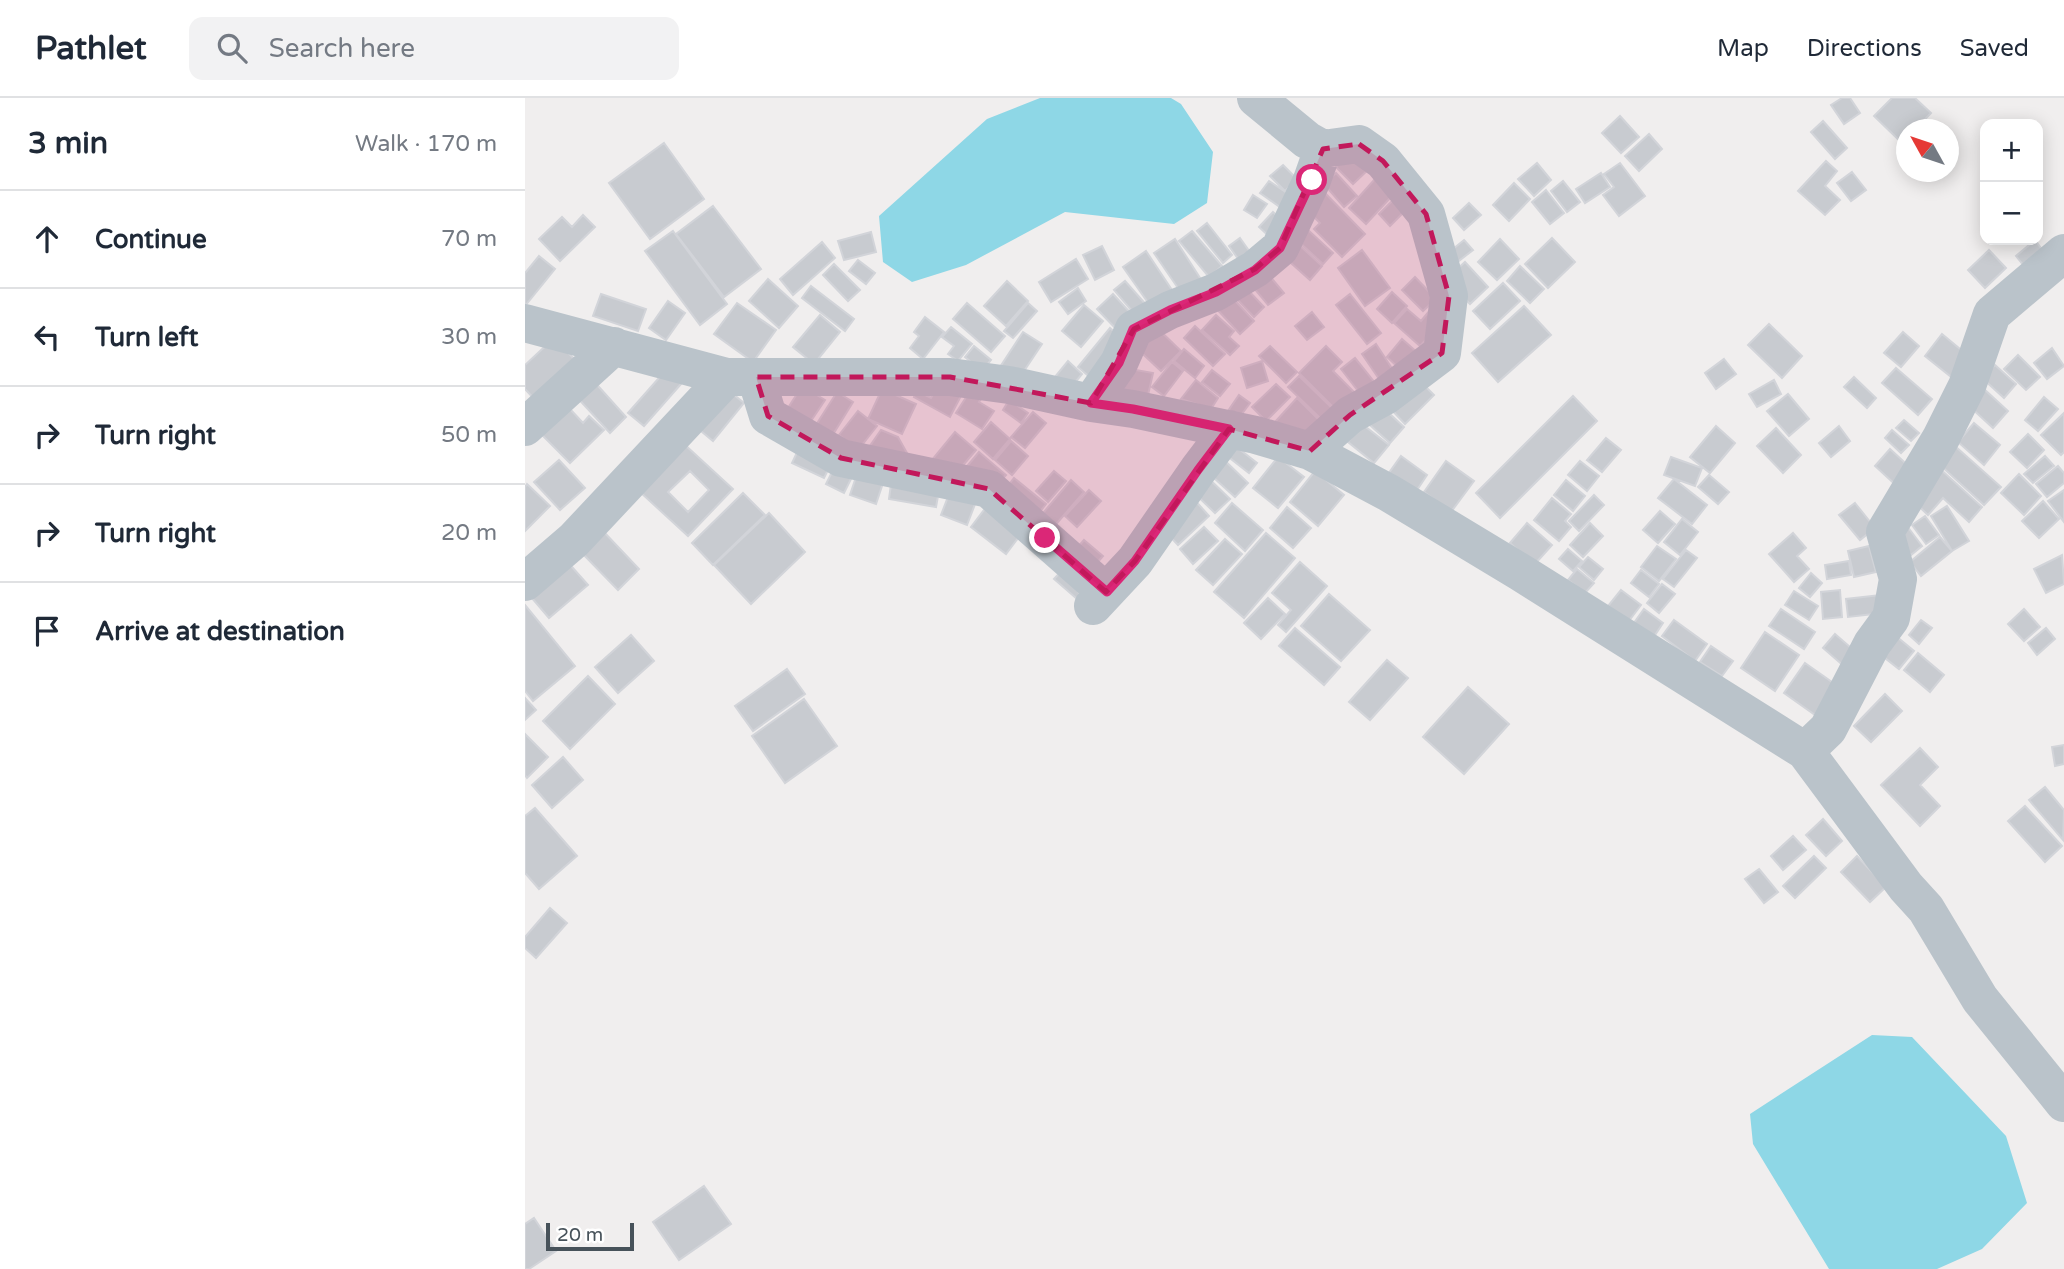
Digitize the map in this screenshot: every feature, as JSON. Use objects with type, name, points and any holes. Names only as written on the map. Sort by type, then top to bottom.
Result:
[{"type":"street","points":[[1260,99],[1307,140],[1323,149],[1359,144],[1383,161],[1426,214],[1449,296],[1442,354],[1385,396],[1350,415],[1310,451]]},
{"type":"street","points":[[1091,403],[1119,363],[1133,329],[1170,310],[1216,292],[1255,270],[1280,248],[1312,180],[1323,149]]},
{"type":"street","points":[[1805,751],[1828,729],[1873,644],[1891,618],[1898,579],[1885,532],[1941,438],[1967,386],[1992,314],[2064,253]]},
{"type":"street","points":[[525,323],[741,377],[950,377],[1009,385],[1133,409],[1229,429],[1310,451],[1389,493],[1520,572],[1805,751],[1906,887],[1926,909],[1980,999],[2064,1103]]},
{"type":"street","points":[[525,428],[614,346]]},
{"type":"street","points":[[525,582],[574,540],[741,377]]},
{"type":"street","points":[[741,377],[768,416],[841,458],[989,489],[1100,599],[1135,561],[1229,429]]},
{"type":"highlighted area","points":[[1359,144],[1383,161],[1426,214],[1449,296],[1442,353],[1350,415],[1310,451],[1229,429],[1135,561],[1106,592],[989,489],[841,458],[768,416],[756,377],[950,377],[1091,403],[1134,329],[1255,269],[1280,248],[1323,149]]},
{"type":"water","points":[[1040,98],[1171,98],[1181,104],[1213,152],[1207,203],[1174,224],[1065,212],[966,265],[912,282],[883,262],[879,216],[987,119]]},
{"type":"water","points":[[1872,1035],[1912,1037],[2006,1136],[2027,1203],[1982,1249],[1937,1269],[1829,1269],[1753,1144],[1750,1114]]},
{"type":"building","points":[[1842,98],[1850,98],[1860,113],[1844,124],[1831,105]]},
{"type":"building","points":[[1892,98],[1915,98],[1931,113],[1925,119],[1896,119],[1896,137],[1874,116]]},
{"type":"building","points":[[1620,116],[1639,137],[1621,153],[1602,133]]},
{"type":"building","points":[[1823,121],[1847,148],[1835,159],[1811,132]]},
{"type":"building","points":[[1649,134],[1662,149],[1639,171],[1625,156]]},
{"type":"building","points":[[664,143],[704,199],[650,239],[609,183]]},
{"type":"building","points":[[1354,150],[1371,167],[1353,184],[1336,167]]},
{"type":"building","points":[[1826,161],[1837,171],[1825,186],[1840,200],[1825,215],[1798,191]]},
{"type":"building","points":[[1537,163],[1551,180],[1534,196],[1518,179]]},
{"type":"building","points":[[1620,163],[1645,196],[1619,216],[1603,195],[1614,187],[1604,174]]},
{"type":"building","points":[[1283,165],[1297,179],[1285,191],[1270,176]]},
{"type":"building","points":[[1852,172],[1866,190],[1851,201],[1837,183]]},
{"type":"building","points":[[1336,173],[1357,196],[1344,207],[1324,184]]},
{"type":"building","points":[[1601,173],[1610,187],[1585,203],[1576,189]]},
{"type":"building","points":[[1375,179],[1392,196],[1366,224],[1349,208]]},
{"type":"building","points":[[1269,181],[1293,197],[1284,210],[1260,193]]},
{"type":"building","points":[[1563,181],[1580,202],[1567,212],[1551,191]]},
{"type":"building","points":[[1514,183],[1530,199],[1509,221],[1493,205]]},
{"type":"building","points":[[1322,190],[1365,234],[1342,257],[1314,229],[1320,223],[1304,207]]},
{"type":"building","points":[[1546,190],[1564,213],[1550,224],[1532,202]]},
{"type":"building","points":[[1253,195],[1267,204],[1257,218],[1244,210]]},
{"type":"building","points":[[1393,200],[1404,212],[1390,226],[1379,214]]},
{"type":"building","points":[[1469,203],[1481,215],[1464,230],[1453,218]]},
{"type":"building","points":[[713,206],[761,269],[724,297],[676,234]]},
{"type":"building","points":[[1273,212],[1288,226],[1274,241],[1259,227]]},
{"type":"building","points":[[583,215],[595,227],[560,261],[539,239],[562,217],[572,227]]},
{"type":"building","points":[[1207,223],[1232,255],[1223,263],[1197,231]]},
{"type":"building","points":[[1308,230],[1333,253],[1323,264],[1298,241]]},
{"type":"building","points":[[673,231],[727,304],[700,325],[645,251]]},
{"type":"building","points":[[1192,231],[1222,266],[1209,277],[1179,241]]},
{"type":"building","points":[[871,232],[876,252],[844,260],[838,241]]},
{"type":"building","points":[[1240,238],[1257,262],[1246,270],[1229,246]]},
{"type":"building","points":[[1552,238],[1575,262],[1548,288],[1525,264]]},
{"type":"building","points":[[1175,239],[1202,281],[1182,294],[1154,253]]},
{"type":"building","points":[[1500,239],[1519,259],[1497,280],[1478,262]]},
{"type":"building","points":[[1464,240],[1473,250],[1451,267],[1443,257]]},
{"type":"building","points":[[822,242],[835,258],[793,295],[780,279]]},
{"type":"building","points":[[1296,242],[1322,266],[1310,280],[1283,256]]},
{"type":"building","points":[[2029,245],[2039,245],[2047,256],[2028,271],[2016,256]]},
{"type":"building","points":[[1102,246],[1114,270],[1095,280],[1083,255]]},
{"type":"building","points":[[1362,250],[1390,288],[1365,306],[1338,268]]},
{"type":"building","points":[[1989,250],[2006,268],[1985,288],[1968,270]]},
{"type":"building","points":[[1146,251],[1176,296],[1154,311],[1123,267]]},
{"type":"building","points":[[539,256],[555,269],[525,306],[525,273]]},
{"type":"building","points":[[1076,259],[1088,279],[1051,302],[1039,282]]},
{"type":"building","points":[[858,260],[875,273],[866,284],[849,271]]},
{"type":"building","points":[[1465,262],[1488,287],[1470,304],[1446,279]]},
{"type":"building","points":[[834,264],[860,290],[848,301],[823,275]]},
{"type":"building","points":[[1520,266],[1544,289],[1530,303],[1507,281]]},
{"type":"building","points":[[1263,268],[1284,293],[1268,305],[1248,281]]},
{"type":"building","points":[[1415,277],[1436,299],[1423,311],[1402,290]]},
{"type":"building","points":[[768,279],[798,306],[779,328],[749,301]]},
{"type":"building","points":[[1007,281],[1028,301],[1006,326],[984,306]]},
{"type":"building","points":[[1125,281],[1149,308],[1138,318],[1114,290]]},
{"type":"building","points":[[1503,283],[1520,301],[1490,329],[1473,311]]},
{"type":"building","points":[[811,286],[854,319],[845,331],[802,298]]},
{"type":"building","points":[[1244,286],[1264,307],[1254,317],[1234,296]]},
{"type":"building","points":[[1078,288],[1086,301],[1068,314],[1059,302]]},
{"type":"building","points":[[1227,292],[1254,321],[1240,334],[1213,305]]},
{"type":"building","points":[[1392,292],[1407,306],[1392,323],[1377,309]]},
{"type":"building","points":[[601,294],[646,309],[638,331],[593,316]]},
{"type":"building","points":[[1113,294],[1136,319],[1120,333],[1097,309]]},
{"type":"building","points":[[1350,294],[1381,333],[1367,344],[1336,305]]},
{"type":"building","points":[[668,301],[685,313],[666,340],[649,328]]},
{"type":"building","points":[[737,303],[776,330],[753,362],[714,334]]},
{"type":"building","points":[[967,303],[1005,336],[991,352],[953,319]]},
{"type":"building","points":[[1028,303],[1037,311],[1013,338],[1004,331]]},
{"type":"building","points":[[1084,305],[1103,321],[1081,347],[1062,331]]},
{"type":"building","points":[[1524,306],[1551,335],[1498,382],[1472,353]]},
{"type":"building","points":[[1407,309],[1421,321],[1431,309],[1444,320],[1420,346],[1394,323]]},
{"type":"building","points":[[1312,312],[1324,327],[1307,340],[1295,326]]},
{"type":"building","points":[[820,315],[840,332],[814,364],[793,347]]},
{"type":"building","points":[[1216,315],[1234,331],[1229,337],[1239,346],[1230,355],[1202,330]]},
{"type":"building","points":[[925,317],[944,332],[923,359],[910,348],[919,336],[914,332]]},
{"type":"building","points":[[1151,322],[1181,351],[1161,371],[1131,343]]},
{"type":"building","points":[[1769,324],[1802,356],[1782,378],[1748,345]]},
{"type":"building","points":[[1195,326],[1225,354],[1213,366],[1184,338]]},
{"type":"building","points":[[951,327],[972,344],[958,361],[948,354],[954,346],[942,337]]},
{"type":"building","points":[[1110,328],[1124,340],[1092,379],[1078,367]]},
{"type":"building","points":[[1023,332],[1042,344],[1018,380],[1000,367]]},
{"type":"building","points":[[1903,332],[1919,346],[1901,367],[1884,353]]},
{"type":"building","points":[[1942,334],[1972,359],[1955,380],[1925,356]]},
{"type":"building","points":[[554,338],[577,362],[536,401],[525,389],[525,365]]},
{"type":"building","points":[[1402,339],[1418,353],[1402,371],[1387,357]]},
{"type":"building","points":[[1376,344],[1393,370],[1379,379],[1362,354]]},
{"type":"building","points":[[974,346],[991,360],[982,371],[965,357]]},
{"type":"building","points":[[1270,346],[1297,372],[1286,383],[1259,356]]},
{"type":"building","points":[[1326,346],[1342,362],[1333,371],[1355,393],[1337,411],[1299,373]]},
{"type":"building","points":[[2052,348],[2064,366],[2047,379],[2034,363]]},
{"type":"building","points":[[1184,349],[1204,366],[1195,378],[1174,361]]},
{"type":"building","points":[[2018,355],[2040,377],[2026,390],[2004,369]]},
{"type":"building","points":[[1355,358],[1376,384],[1362,396],[1341,369]]},
{"type":"building","points":[[1724,359],[1736,374],[1716,389],[1705,373]]},
{"type":"building","points":[[1068,361],[1082,374],[1069,390],[1054,378]]},
{"type":"building","points":[[1262,361],[1268,381],[1247,388],[1241,368]]},
{"type":"building","points":[[1172,362],[1183,371],[1164,396],[1152,387]]},
{"type":"building","points":[[1995,365],[2016,384],[2004,398],[1982,378]]},
{"type":"building","points":[[1119,367],[1153,373],[1148,395],[1115,389]]},
{"type":"building","points":[[1896,368],[1932,399],[1918,415],[1882,383]]},
{"type":"building","points":[[666,370],[681,384],[644,426],[628,413]]},
{"type":"building","points":[[1212,370],[1230,384],[1220,396],[1202,382]]},
{"type":"building","points":[[1299,376],[1333,409],[1322,420],[1288,387]]},
{"type":"building","points":[[1415,376],[1434,395],[1405,424],[1387,405]]},
{"type":"building","points":[[590,377],[626,417],[610,433],[573,393]]},
{"type":"building","points":[[1854,377],[1876,398],[1867,408],[1844,387]]},
{"type":"building","points":[[1196,380],[1218,398],[1211,409],[1181,399]]},
{"type":"building","points":[[1774,380],[1781,394],[1757,407],[1749,394]]},
{"type":"building","points":[[1276,384],[1290,397],[1266,421],[1252,407]]},
{"type":"building","points":[[802,386],[825,400],[811,421],[788,408]]},
{"type":"building","points":[[972,388],[984,395],[979,402],[994,411],[982,429],[956,413]]},
{"type":"building","points":[[882,389],[916,404],[902,434],[868,419]]},
{"type":"building","points":[[1984,389],[2008,411],[1993,428],[1969,406]]},
{"type":"building","points":[[728,390],[744,403],[713,441],[696,427]]},
{"type":"building","points":[[964,390],[950,417],[914,397],[917,391],[931,398],[935,391]]},
{"type":"building","points":[[837,392],[853,402],[832,436],[816,425]]},
{"type":"building","points":[[1788,394],[1809,419],[1789,436],[1767,411]]},
{"type":"building","points":[[1239,395],[1250,403],[1239,418],[1228,411]]},
{"type":"building","points":[[1573,396],[1597,421],[1500,518],[1476,493]]},
{"type":"building","points":[[2044,397],[2058,409],[2038,431],[2025,420]]},
{"type":"building","points":[[1297,398],[1320,421],[1299,444],[1275,422]]},
{"type":"building","points":[[1009,400],[1028,413],[1021,423],[1003,410]]},
{"type":"building","points":[[1377,402],[1404,427],[1390,443],[1363,419]]},
{"type":"building","points":[[570,409],[583,423],[589,416],[604,430],[570,463],[536,429]]},
{"type":"building","points":[[858,411],[877,426],[858,450],[839,435]]},
{"type":"building","points":[[1033,412],[1046,423],[1025,448],[1011,437]]},
{"type":"building","points":[[2064,413],[2064,452],[2061,455],[2041,435]]},
{"type":"building","points":[[1904,420],[1919,433],[1911,441],[1896,428]]},
{"type":"building","points":[[991,422],[1010,439],[993,459],[974,442]]},
{"type":"building","points":[[1974,423],[2000,445],[1984,465],[1958,442]]},
{"type":"building","points":[[1362,424],[1389,445],[1374,463],[1348,442]]},
{"type":"building","points":[[1716,426],[1735,443],[1710,473],[1690,457]]},
{"type":"building","points":[[1839,426],[1850,441],[1831,457],[1819,443]]},
{"type":"building","points":[[1776,428],[1801,455],[1783,473],[1757,446]]},
{"type":"building","points":[[881,430],[898,437],[916,469],[865,453]]},
{"type":"building","points":[[1892,430],[1909,445],[1901,453],[1885,438]]},
{"type":"building","points":[[955,432],[976,450],[952,478],[931,461]]},
{"type":"building","points":[[2028,434],[2044,450],[2027,468],[2010,452]]},
{"type":"building","points":[[1225,438],[1257,463],[1249,473],[1217,448]]},
{"type":"building","points":[[1606,438],[1621,450],[1602,472],[1587,460]]},
{"type":"building","points":[[1011,441],[1028,456],[1012,475],[995,460]]},
{"type":"building","points":[[684,444],[733,489],[688,536],[640,492]],"holes":[[[690,471],[709,490],[688,512],[668,492]]]},
{"type":"building","points":[[800,446],[832,462],[824,478],[792,463]]},
{"type":"building","points":[[1956,447],[2001,487],[1984,505],[1940,465]]},
{"type":"building","points":[[1890,449],[1913,470],[1898,487],[1875,466]]},
{"type":"building","points":[[979,452],[1006,475],[994,488],[963,471]]},
{"type":"building","points":[[1218,454],[1248,483],[1235,497],[1204,469]]},
{"type":"building","points":[[1401,456],[1427,475],[1413,496],[1386,477]]},
{"type":"building","points":[[2045,456],[2054,466],[2033,483],[2024,474]]},
{"type":"building","points":[[1278,457],[1304,477],[1278,508],[1253,488]]},
{"type":"building","points":[[1671,457],[1702,468],[1695,486],[1664,475]]},
{"type":"building","points":[[559,460],[585,488],[560,510],[534,482]]},
{"type":"building","points":[[1446,461],[1474,481],[1451,512],[1424,492]]},
{"type":"building","points":[[1580,461],[1599,476],[1587,491],[1568,475]]},
{"type":"building","points":[[836,464],[854,473],[844,493],[826,484]]},
{"type":"building","points":[[2058,466],[2064,473],[2064,483],[2047,497],[2036,484]]},
{"type":"building","points":[[1938,467],[1982,507],[1969,522],[1943,498],[1928,515],[1910,498]]},
{"type":"building","points":[[1054,471],[1066,481],[1048,502],[1036,491]]},
{"type":"building","points":[[1315,471],[1344,495],[1318,526],[1290,502]]},
{"type":"building","points":[[1203,473],[1230,499],[1215,513],[1189,488]]},
{"type":"building","points":[[857,474],[883,483],[876,504],[850,495]]},
{"type":"building","points":[[2019,474],[2041,496],[2024,515],[2001,493]]},
{"type":"building","points":[[1709,475],[1729,492],[1718,504],[1698,487]]},
{"type":"building","points":[[892,477],[940,485],[936,507],[889,499]]},
{"type":"building","points":[[1014,478],[1046,504],[1036,517],[1004,491]]},
{"type":"building","points":[[1674,479],[1707,505],[1692,524],[1658,498]]},
{"type":"building","points":[[1071,480],[1084,492],[1051,530],[1038,519]]},
{"type":"building","points":[[1566,480],[1585,496],[1573,511],[1554,495]]},
{"type":"building","points":[[527,484],[550,506],[525,531],[525,487]]},
{"type":"building","points":[[951,489],[977,499],[967,525],[941,515]]},
{"type":"building","points":[[1089,490],[1101,501],[1077,527],[1065,516]]},
{"type":"building","points":[[2064,490],[2064,522],[2048,501]]},
{"type":"building","points":[[743,493],[765,515],[713,565],[692,543]]},
{"type":"building","points":[[1594,495],[1604,505],[1579,531],[1569,521]]},
{"type":"building","points":[[1192,497],[1209,516],[1178,545],[1161,527]]},
{"type":"building","points":[[1552,498],[1571,514],[1565,521],[1571,527],[1559,541],[1534,520]]},
{"type":"building","points":[[2043,501],[2059,519],[2039,538],[2022,521]]},
{"type":"building","points":[[990,502],[1025,529],[1006,554],[971,527]]},
{"type":"building","points":[[1232,503],[1263,530],[1245,551],[1215,523]]},
{"type":"building","points":[[1855,503],[1875,528],[1860,540],[1839,515]]},
{"type":"building","points":[[1947,506],[1969,541],[1952,551],[1931,516]]},
{"type":"building","points":[[1287,507],[1311,528],[1293,548],[1270,528]]},
{"type":"building","points":[[1660,511],[1675,524],[1658,543],[1643,530]]},
{"type":"building","points":[[769,513],[805,552],[751,604],[714,565]]},
{"type":"building","points":[[1925,516],[1939,535],[1926,544],[1912,525]]},
{"type":"building","points":[[1682,519],[1698,532],[1680,555],[1664,542]]},
{"type":"building","points":[[1527,523],[1552,545],[1534,565],[1510,543]]},
{"type":"building","points":[[1590,523],[1603,536],[1583,557],[1570,545]]},
{"type":"building","points":[[1907,526],[1922,546],[1911,555],[1895,534]]},
{"type":"building","points":[[1204,527],[1218,541],[1193,564],[1180,549]]},
{"type":"building","points":[[602,530],[639,569],[618,590],[580,551]]},
{"type":"building","points":[[1266,533],[1295,558],[1244,618],[1214,592]]},
{"type":"building","points":[[1793,533],[1806,548],[1797,556],[1809,569],[1794,582],[1769,554]]},
{"type":"building","points":[[1940,537],[1952,551],[1921,576],[1910,562]]},
{"type":"building","points":[[1225,539],[1242,554],[1213,585],[1196,570]]},
{"type":"building","points":[[1084,540],[1103,556],[1090,571],[1071,555]]},
{"type":"building","points":[[1657,546],[1676,559],[1659,581],[1641,567]]},
{"type":"building","points":[[1869,546],[1876,572],[1854,577],[1848,551]]},
{"type":"building","points":[[1568,549],[1582,561],[1573,571],[1559,559]]},
{"type":"building","points":[[1686,550],[1697,558],[1674,587],[1663,579]]},
{"type":"building","points":[[2062,555],[2064,584],[2046,593],[2034,569]]},
{"type":"building","points":[[1588,557],[1603,569],[1594,580],[1579,567]]},
{"type":"building","points":[[564,558],[588,585],[549,618],[525,590]]},
{"type":"building","points":[[1849,561],[1851,575],[1827,579],[1825,565]]},
{"type":"building","points":[[1300,562],[1327,586],[1286,632],[1278,625],[1291,610],[1272,593]]},
{"type":"building","points":[[1067,565],[1084,605],[1054,579]]},
{"type":"building","points":[[1577,569],[1594,583],[1585,593],[1568,580]]},
{"type":"building","points":[[1641,570],[1659,584],[1649,597],[1631,583]]},
{"type":"building","points":[[1811,573],[1822,583],[1810,597],[1799,588]]},
{"type":"building","points":[[1662,584],[1675,594],[1659,613],[1647,603]]},
{"type":"building","points":[[1621,590],[1641,605],[1628,622],[1608,606]]},
{"type":"building","points":[[1840,590],[1842,617],[1823,619],[1821,592]]},
{"type":"building","points":[[1794,591],[1818,606],[1809,620],[1785,605]]},
{"type":"building","points":[[1329,594],[1370,630],[1341,661],[1301,626]]},
{"type":"building","points":[[1880,595],[1882,613],[1848,617],[1846,599]]},
{"type":"building","points":[[1268,598],[1285,614],[1261,639],[1244,623]]},
{"type":"building","points":[[525,605],[575,666],[533,701],[525,691]]},
{"type":"building","points":[[1644,609],[1663,623],[1651,641],[1631,627]]},
{"type":"building","points":[[1781,609],[1815,632],[1804,649],[1769,626]]},
{"type":"building","points":[[2024,609],[2040,627],[2024,641],[2008,624]]},
{"type":"building","points":[[1674,620],[1707,644],[1695,661],[1662,636]]},
{"type":"building","points":[[1921,620],[1932,628],[1919,644],[1909,635]]},
{"type":"building","points":[[1295,628],[1340,667],[1324,685],[1279,646]]},
{"type":"building","points":[[2046,628],[2055,639],[2037,655],[2028,643]]},
{"type":"building","points":[[1765,632],[1799,655],[1775,691],[1741,668]]},
{"type":"building","points":[[1891,632],[1914,651],[1899,669],[1876,651]]},
{"type":"building","points":[[1835,634],[1857,653],[1845,667],[1823,648]]},
{"type":"building","points":[[631,635],[654,661],[618,693],[595,667]]},
{"type":"building","points":[[1711,646],[1733,661],[1722,676],[1700,662]]},
{"type":"building","points":[[1918,653],[1944,675],[1930,692],[1904,670]]},
{"type":"building","points":[[1387,660],[1408,678],[1370,720],[1349,702]]},
{"type":"building","points":[[1805,663],[1839,687],[1818,717],[1784,693]]},
{"type":"building","points":[[787,669],[805,694],[753,731],[735,706]]},
{"type":"building","points":[[588,676],[615,704],[570,749],[543,721]]},
{"type":"building","points":[[1468,687],[1509,724],[1464,774],[1423,737]]},
{"type":"building","points":[[1885,694],[1902,711],[1871,742],[1854,726]]},
{"type":"building","points":[[525,698],[536,710],[525,720]]},
{"type":"building","points":[[804,699],[837,746],[785,783],[752,736]]},
{"type":"building","points":[[525,734],[548,757],[527,778],[525,775]]},
{"type":"building","points":[[2064,745],[2064,764],[2055,766],[2052,747]]},
{"type":"building","points":[[1920,748],[1938,767],[1920,785],[1940,806],[1920,826],[1881,785]]},
{"type":"building","points":[[563,757],[583,780],[552,808],[532,785]]},
{"type":"building","points":[[2045,787],[2064,810],[2063,840],[2029,800]]},
{"type":"building","points":[[2025,806],[2062,846],[2045,862],[2008,821]]},
{"type":"building","points":[[535,808],[577,856],[539,889],[525,873],[525,816]]},
{"type":"building","points":[[1823,819],[1842,841],[1826,856],[1806,835]]},
{"type":"building","points":[[1793,836],[1806,850],[1783,870],[1771,856]]},
{"type":"building","points":[[1814,856],[1826,868],[1795,898],[1783,886]]},
{"type":"building","points":[[1857,856],[1886,887],[1870,902],[1841,872]]},
{"type":"building","points":[[1759,869],[1778,892],[1764,903],[1745,879]]},
{"type":"building","points":[[550,908],[567,923],[536,958],[525,948],[525,937]]},
{"type":"building","points":[[704,1186],[731,1224],[679,1260],[653,1222]]},
{"type":"building","points":[[534,1218],[556,1251],[525,1269],[525,1224]]},
{"type":"route","points":[[1045,538],[1107,592],[1135,561],[1229,429],[1091,403],[1119,363],[1133,329],[1170,310],[1216,292],[1255,270],[1280,248],[1312,180]]}]
